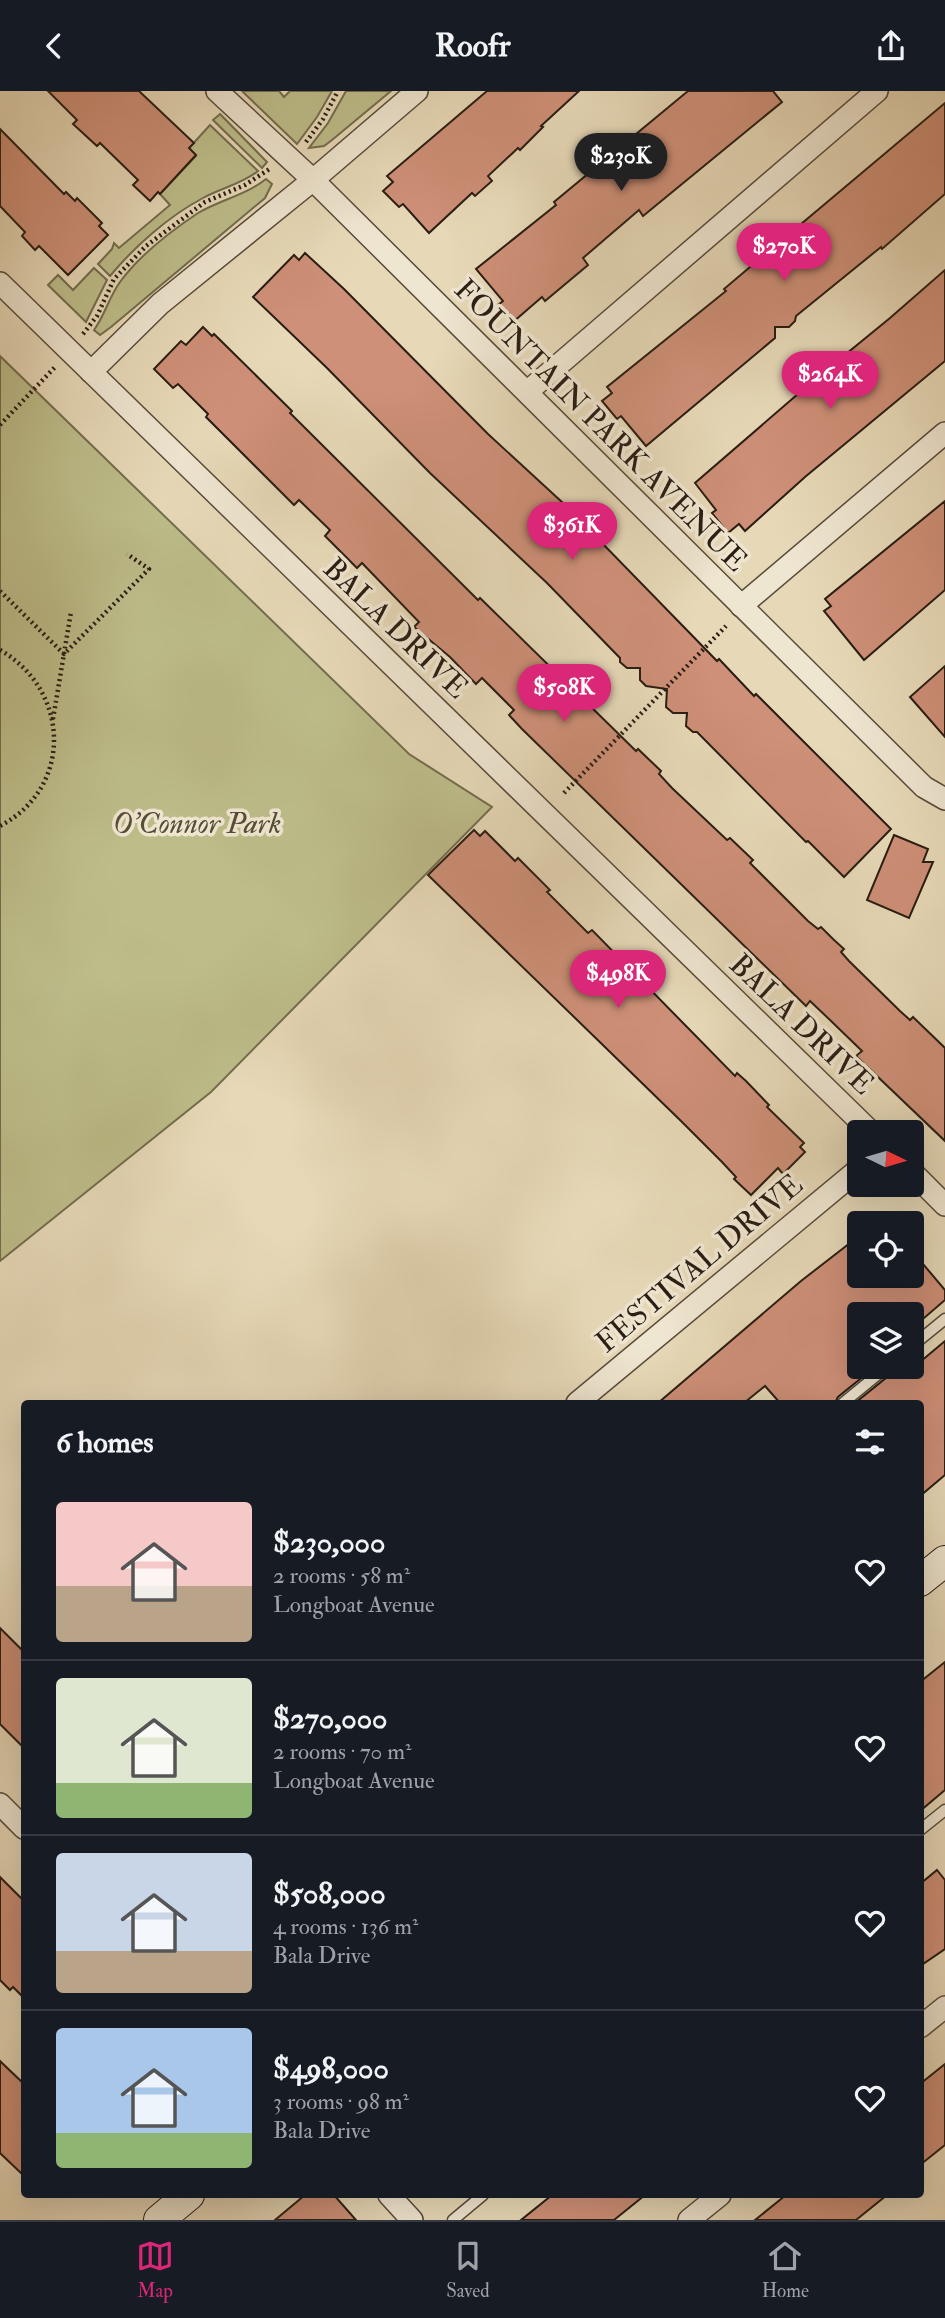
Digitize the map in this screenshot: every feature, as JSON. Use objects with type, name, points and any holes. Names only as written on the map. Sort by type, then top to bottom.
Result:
[{"type":"street","name":"FOUNTAIN PARK AVENUE","points":[[217,91],[313,180],[924,787],[945,799]]},
{"type":"street","points":[[91,372],[160,304],[313,180],[417,91]]},
{"type":"street","points":[[527,392],[877,91]]},
{"type":"street","name":"BALA DRIVE","points":[[0,283],[859,1120]]},
{"type":"street","points":[[741,606],[945,433]]},
{"type":"street","name":"FESTIVAL DRIVE","points":[[581,1400],[847,1179]]},
{"type":"street","points":[[924,1184],[945,1205]]},
{"type":"street","points":[[924,1578],[945,1561]]},
{"type":"street","points":[[0,1804],[21,1825]]},
{"type":"street","points":[[924,2024],[945,2007]]},
{"type":"street","points":[[159,2220],[185,2198]]},
{"type":"street","points":[[392,2198],[412,2220]]},
{"type":"street","points":[[689,2220],[716,2198]]},
{"type":"lane","points":[[924,1336],[945,1319]]},
{"type":"lane","points":[[847,1400],[872,1379]]},
{"type":"lane","points":[[924,1828],[945,1810]]},
{"type":"lane","points":[[453,2220],[480,2198]]},
{"type":"path","points":[[0,425],[97,316],[114,279],[146,246],[205,202],[255,180],[302,146],[338,91]]},
{"type":"path","points":[[64,654],[149,569],[127,554]]},
{"type":"path","points":[[0,591],[64,654]]},
{"type":"path","points":[[53,721],[71,612]]},
{"type":"path","points":[[564,793],[726,626]]},
{"type":"path","points":[[0,650],[28,670],[39,685],[48,702],[55,740],[47,777],[37,794],[25,809],[0,826]]},
{"type":"green space","points":[[242,91],[279,91],[284,97],[290,91],[332,91],[297,144]]},
{"type":"green space","points":[[346,91],[391,91],[324,146],[309,148],[328,123]]},
{"type":"green space","points":[[220,114],[267,162],[262,168],[213,120]]},
{"type":"green space","points":[[210,125],[258,171],[203,198],[165,223],[141,243],[110,276],[98,264],[114,243],[119,248],[170,205],[160,194],[196,156],[189,148]]},
{"type":"green space","points":[[266,179],[272,184],[265,198],[111,327],[100,335],[94,330],[120,282],[156,245],[198,213]]},
{"type":"green space","points":[[94,268],[107,280],[86,322],[48,285],[58,275],[73,290]]},
{"type":"green space","name":"O'Connor Park","points":[[0,356],[409,754],[492,807],[211,1092],[0,1261]]},
{"type":"building","points":[[48,91],[139,91],[194,143],[189,148],[196,155],[160,194],[158,192],[150,201],[133,185],[138,180],[100,143],[97,146],[73,124],[77,120]]},
{"type":"building","points":[[487,91],[579,91],[541,126],[543,127],[520,150],[518,148],[488,176],[492,181],[475,196],[472,193],[429,233],[403,204],[399,207],[383,191],[393,182],[387,176]]},
{"type":"building","points":[[688,91],[773,91],[782,102],[643,216],[639,210],[583,258],[588,265],[545,301],[542,297],[513,322],[498,305],[503,301],[476,269],[556,205],[554,202]]},
{"type":"building","points":[[945,103],[945,194],[882,249],[881,247],[796,316],[789,327],[775,327],[775,338],[646,446],[621,416],[617,419],[602,401],[612,393],[607,387],[726,291],[724,289]]},
{"type":"building","points":[[0,129],[64,194],[66,192],[75,201],[77,198],[102,223],[99,226],[108,235],[68,275],[39,246],[35,250],[22,236],[25,232],[0,206]]},
{"type":"building","points":[[305,253],[488,434],[563,503],[717,661],[719,659],[754,696],[756,694],[891,829],[844,877],[697,732],[686,726],[687,713],[673,713],[666,707],[667,689],[646,686],[640,680],[640,668],[627,668],[620,662],[620,658],[547,583],[430,473],[253,297],[294,255],[299,260]]},
{"type":"building","points":[[945,270],[945,361],[805,477],[745,531],[739,524],[728,533],[712,513],[716,510],[695,483],[821,374],[834,375],[835,363]]},
{"type":"building","points":[[203,327],[212,336],[214,334],[478,600],[480,598],[636,751],[638,749],[661,771],[659,774],[672,788],[727,840],[730,838],[753,860],[750,863],[808,921],[818,929],[821,927],[844,949],[841,952],[849,961],[900,1011],[910,1020],[913,1017],[945,1048],[945,1141],[856,1056],[862,1051],[810,1001],[806,1006],[522,729],[509,715],[514,710],[482,678],[476,684],[450,657],[414,627],[419,622],[362,563],[357,568],[325,536],[330,530],[299,500],[294,505],[206,417],[208,414],[178,384],[173,388],[154,369],[181,341],[186,345]]},
{"type":"building","points":[[945,501],[945,590],[864,660],[824,611],[831,606],[825,599]]},
{"type":"building","points":[[945,666],[945,737],[910,697]]},
{"type":"building","points":[[474,830],[480,836],[485,831],[515,861],[518,858],[588,933],[592,930],[735,1076],[737,1073],[746,1081],[769,1105],[767,1107],[804,1143],[800,1147],[805,1152],[783,1174],[778,1168],[751,1195],[681,1121],[428,875]]},
{"type":"building","points":[[894,835],[928,849],[923,862],[933,862],[909,918],[867,900]]},
{"type":"building","points":[[847,1245],[847,1288],[924,1288],[924,1265],[945,1290],[945,1300],[924,1318],[924,1302],[847,1302],[847,1379],[860,1379],[836,1400],[777,1400],[765,1386],[748,1400],[662,1400]]},
{"type":"building","points":[[945,1341],[945,1475],[924,1493],[924,1400],[859,1400],[885,1379],[924,1379],[924,1359]]},
{"type":"building","points":[[0,1628],[21,1649],[21,1745],[0,1724]]},
{"type":"building","points":[[945,1662],[945,1790],[924,1808],[924,1679]]},
{"type":"building","points":[[937,1870],[945,1880],[945,1949],[924,1963],[924,1881]]},
{"type":"building","points":[[0,1877],[21,1898],[21,1995],[13,1987],[10,1990],[0,1980]]},
{"type":"building","points":[[0,2061],[21,2081],[21,2173],[0,2153]]},
{"type":"building","points":[[945,2064],[945,2145],[924,2162],[924,2081]]},
{"type":"building","points":[[301,2198],[337,2198],[356,2220],[275,2220]]},
{"type":"building","points":[[548,2198],[641,2198],[614,2220],[521,2220]]},
{"type":"building","points":[[782,2198],[883,2198],[856,2220],[755,2220]]}]
